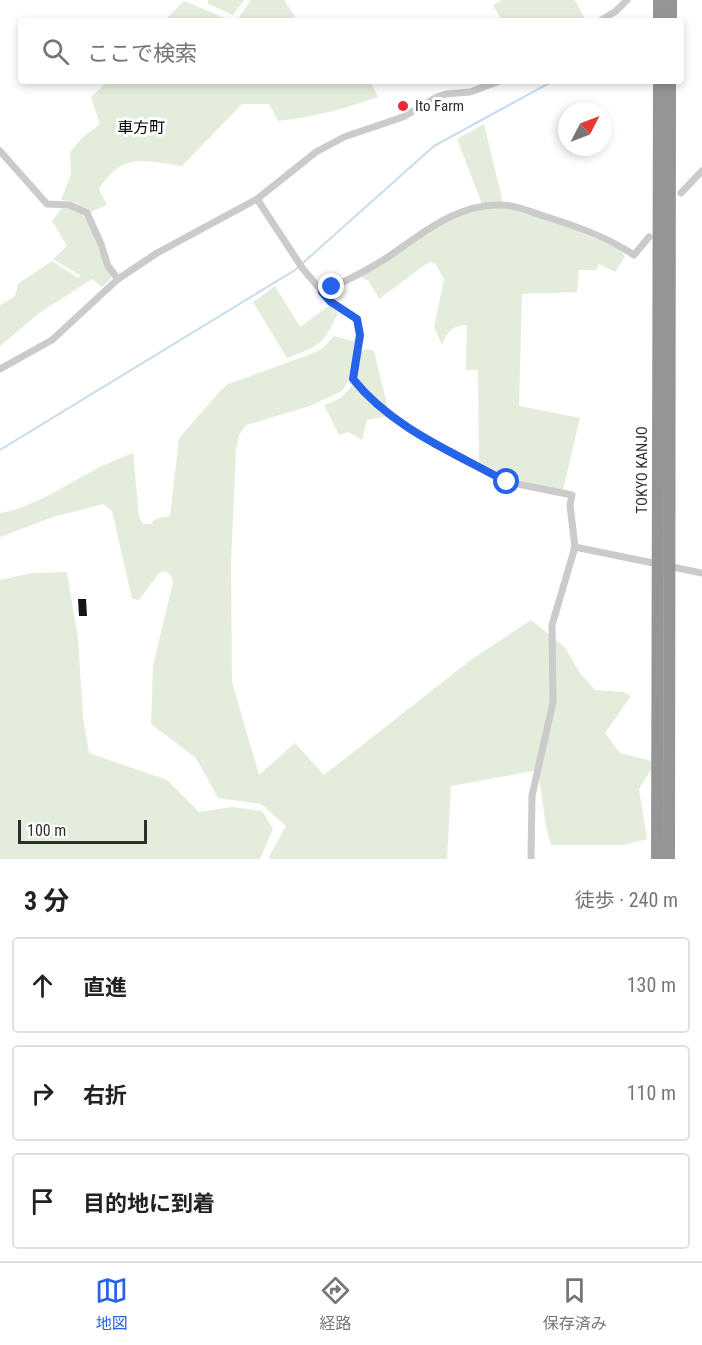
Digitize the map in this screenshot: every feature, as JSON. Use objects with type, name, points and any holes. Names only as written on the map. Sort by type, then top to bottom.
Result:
[{"type":"highway","points":[[659,0],[659,18]]},
{"type":"highway","points":[[671,0],[671,18]]},
{"type":"highway","name":"TOKYO KANJO","points":[[659,84],[663,566],[669,859]]},
{"type":"highway","name":"TOKYO KANJO","points":[[657,859],[670,84]]},
{"type":"street","points":[[605,18],[627,0]]},
{"type":"street","points":[[0,369],[52,339],[118,279],[158,253],[257,199],[316,152],[344,137],[393,122],[447,94],[470,92],[492,84]]},
{"type":"street","points":[[0,151],[47,204],[70,205],[87,213],[108,266],[118,279]]},
{"type":"street","points":[[681,193],[702,171]]},
{"type":"street","points":[[257,199],[298,261],[322,292],[331,302],[357,319],[360,335],[353,379],[365,394],[416,433],[507,482],[572,495],[570,505],[575,547],[552,625],[553,702],[532,796],[531,859]]},
{"type":"street","points":[[322,292],[374,266],[436,224],[459,213],[482,206],[503,205],[572,225],[634,255],[649,237]]},
{"type":"street","points":[[575,547],[702,573]]},
{"type":"green space","points":[[208,0],[244,0],[233,15],[208,4]]},
{"type":"green space","points":[[251,0],[284,0],[296,18],[240,18]]},
{"type":"green space","points":[[502,0],[575,0],[584,18],[500,18],[493,5]]},
{"type":"green space","points":[[184,1],[225,18],[167,18]]},
{"type":"green space","points":[[105,84],[372,84],[378,97],[329,112],[278,121],[269,104],[242,104],[182,166],[135,161],[117,169],[99,189],[107,205],[91,212],[74,202],[61,200],[71,174],[70,152],[82,138],[100,124],[91,97]]},
{"type":"green space","points":[[484,124],[503,203],[482,204],[457,139]]},
{"type":"green space","points":[[504,207],[566,226],[621,250],[625,257],[615,272],[599,264],[597,270],[579,270],[577,292],[522,294],[519,406],[580,418],[563,490],[507,480],[479,464],[478,370],[466,370],[467,325],[451,330],[442,345],[434,327],[444,279],[435,263],[429,262],[379,299],[369,281],[358,276],[438,225],[482,208]]},
{"type":"green space","points":[[70,208],[83,215],[90,225],[104,263],[112,277],[102,287],[92,279],[38,314],[0,346],[0,305],[15,296],[18,284],[52,261],[78,278],[81,276],[53,259],[67,246],[52,221],[61,209]]},
{"type":"green space","points":[[275,286],[300,327],[330,305],[338,313],[324,339],[313,347],[287,358],[253,302]]},
{"type":"green space","points":[[334,336],[357,342],[350,378],[342,391],[310,406],[246,425],[239,435],[236,449],[231,565],[232,682],[259,775],[295,743],[324,775],[472,659],[531,620],[565,647],[580,673],[595,690],[624,692],[631,696],[605,733],[620,753],[656,762],[639,789],[647,839],[623,845],[551,845],[546,827],[538,770],[451,786],[447,859],[268,859],[286,826],[261,804],[218,798],[196,758],[151,724],[153,666],[173,582],[171,576],[166,571],[159,573],[139,600],[132,599],[112,511],[103,504],[53,517],[0,537],[0,513],[40,500],[102,466],[133,453],[139,517],[143,524],[151,524],[155,519],[170,516],[179,438],[221,390],[228,384],[314,353],[323,348]]},
{"type":"green space","points":[[367,349],[374,351],[388,409],[356,378],[360,352]]},
{"type":"green space","points":[[353,383],[389,416],[367,420],[362,440],[348,432],[339,435],[324,405],[341,397]]},
{"type":"green space","points":[[67,572],[78,638],[83,717],[89,753],[167,780],[199,812],[232,807],[262,811],[273,829],[260,859],[0,859],[0,580],[32,573]]},
{"type":"building","points":[[78,599],[86,599],[87,616],[79,616]]},
{"type":"waterway","points":[[0,450],[295,270],[434,146],[548,84]]},
{"type":"place","name":"Ito Farm","points":[[403,106]]},
{"type":"district","name":"車方町","points":[[141,127]]},
{"type":"route","points":[[332,287],[322,292],[331,302],[357,319],[360,335],[353,379],[365,394],[416,433],[507,482]]}]
